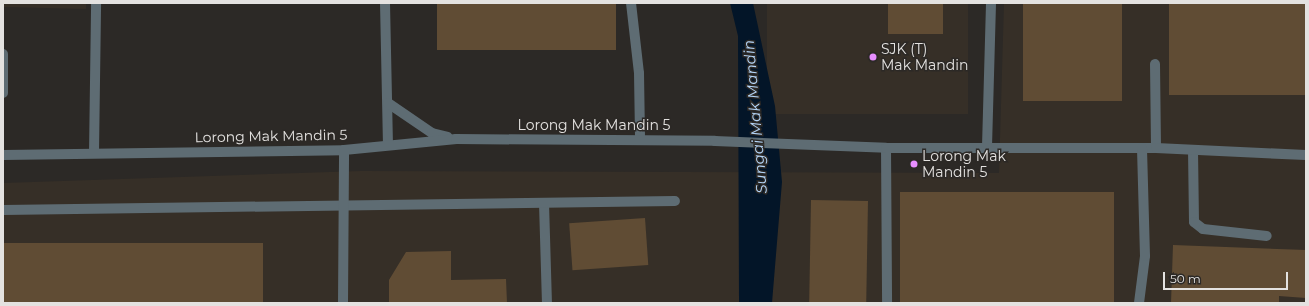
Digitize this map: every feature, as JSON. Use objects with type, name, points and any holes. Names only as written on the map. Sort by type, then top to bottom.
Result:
[{"type":"street","points":[[94,153],[96,3]]},
{"type":"street","points":[[385,3],[388,144]]},
{"type":"street","points":[[630,3],[639,73],[640,139]]},
{"type":"street","points":[[987,147],[991,3]]},
{"type":"street","points":[[3,54],[3,93]]},
{"type":"street","points":[[1155,64],[1156,148]]},
{"type":"street","points":[[388,103],[432,133],[456,139]]},
{"type":"street","name":"Lorong Mak Mandin 5","points":[[3,156],[94,153],[344,150],[388,144],[456,139],[715,140],[886,148],[1156,148],[1306,155]]},
{"type":"street","points":[[886,148],[887,303]]},
{"type":"street","points":[[1139,303],[1146,256],[1142,148]]},
{"type":"street","points":[[343,303],[344,150]]},
{"type":"street","points":[[1193,150],[1194,222],[1203,230],[1267,236]]},
{"type":"street","points":[[3,210],[344,203],[544,203],[675,201]]},
{"type":"street","points":[[544,203],[547,303]]},
{"type":"shaded area","points":[[3,3],[86,3],[86,9],[3,7]]},
{"type":"shaded area","name":"SJK (T) Mak Mandin","points":[[767,3],[968,3],[968,114],[767,114]]},
{"type":"shaded area","points":[[1004,3],[1306,3],[1306,303],[3,303],[3,183],[361,171],[999,173]]},
{"type":"water","name":"Sungai Mak Mandin","points":[[730,3],[753,3],[775,106],[782,182],[772,303],[739,303],[738,36]]},
{"type":"building","points":[[437,3],[616,3],[616,50],[437,50]]},
{"type":"building","points":[[888,3],[943,3],[943,34],[888,34]]},
{"type":"building","points":[[1023,3],[1122,3],[1122,101],[1023,101]]},
{"type":"building","points":[[1169,3],[1306,3],[1306,95],[1169,95]]},
{"type":"building","points":[[900,192],[1114,192],[1114,303],[900,303]]},
{"type":"building","points":[[811,200],[868,201],[866,303],[809,303]]},
{"type":"building","points":[[645,218],[648,265],[572,270],[569,223]]},
{"type":"building","points":[[3,243],[263,243],[263,303],[3,303]]},
{"type":"building","points":[[1173,245],[1306,250],[1306,298],[1279,296],[1279,303],[1171,303]]},
{"type":"building","points":[[451,251],[451,280],[506,279],[507,303],[389,303],[389,280],[406,252]]},
{"type":"place","name":"SJK (T) Mak Mandin","points":[[873,57]]},
{"type":"place","name":"Lorong Mak Mandin 5","points":[[914,164]]}]
